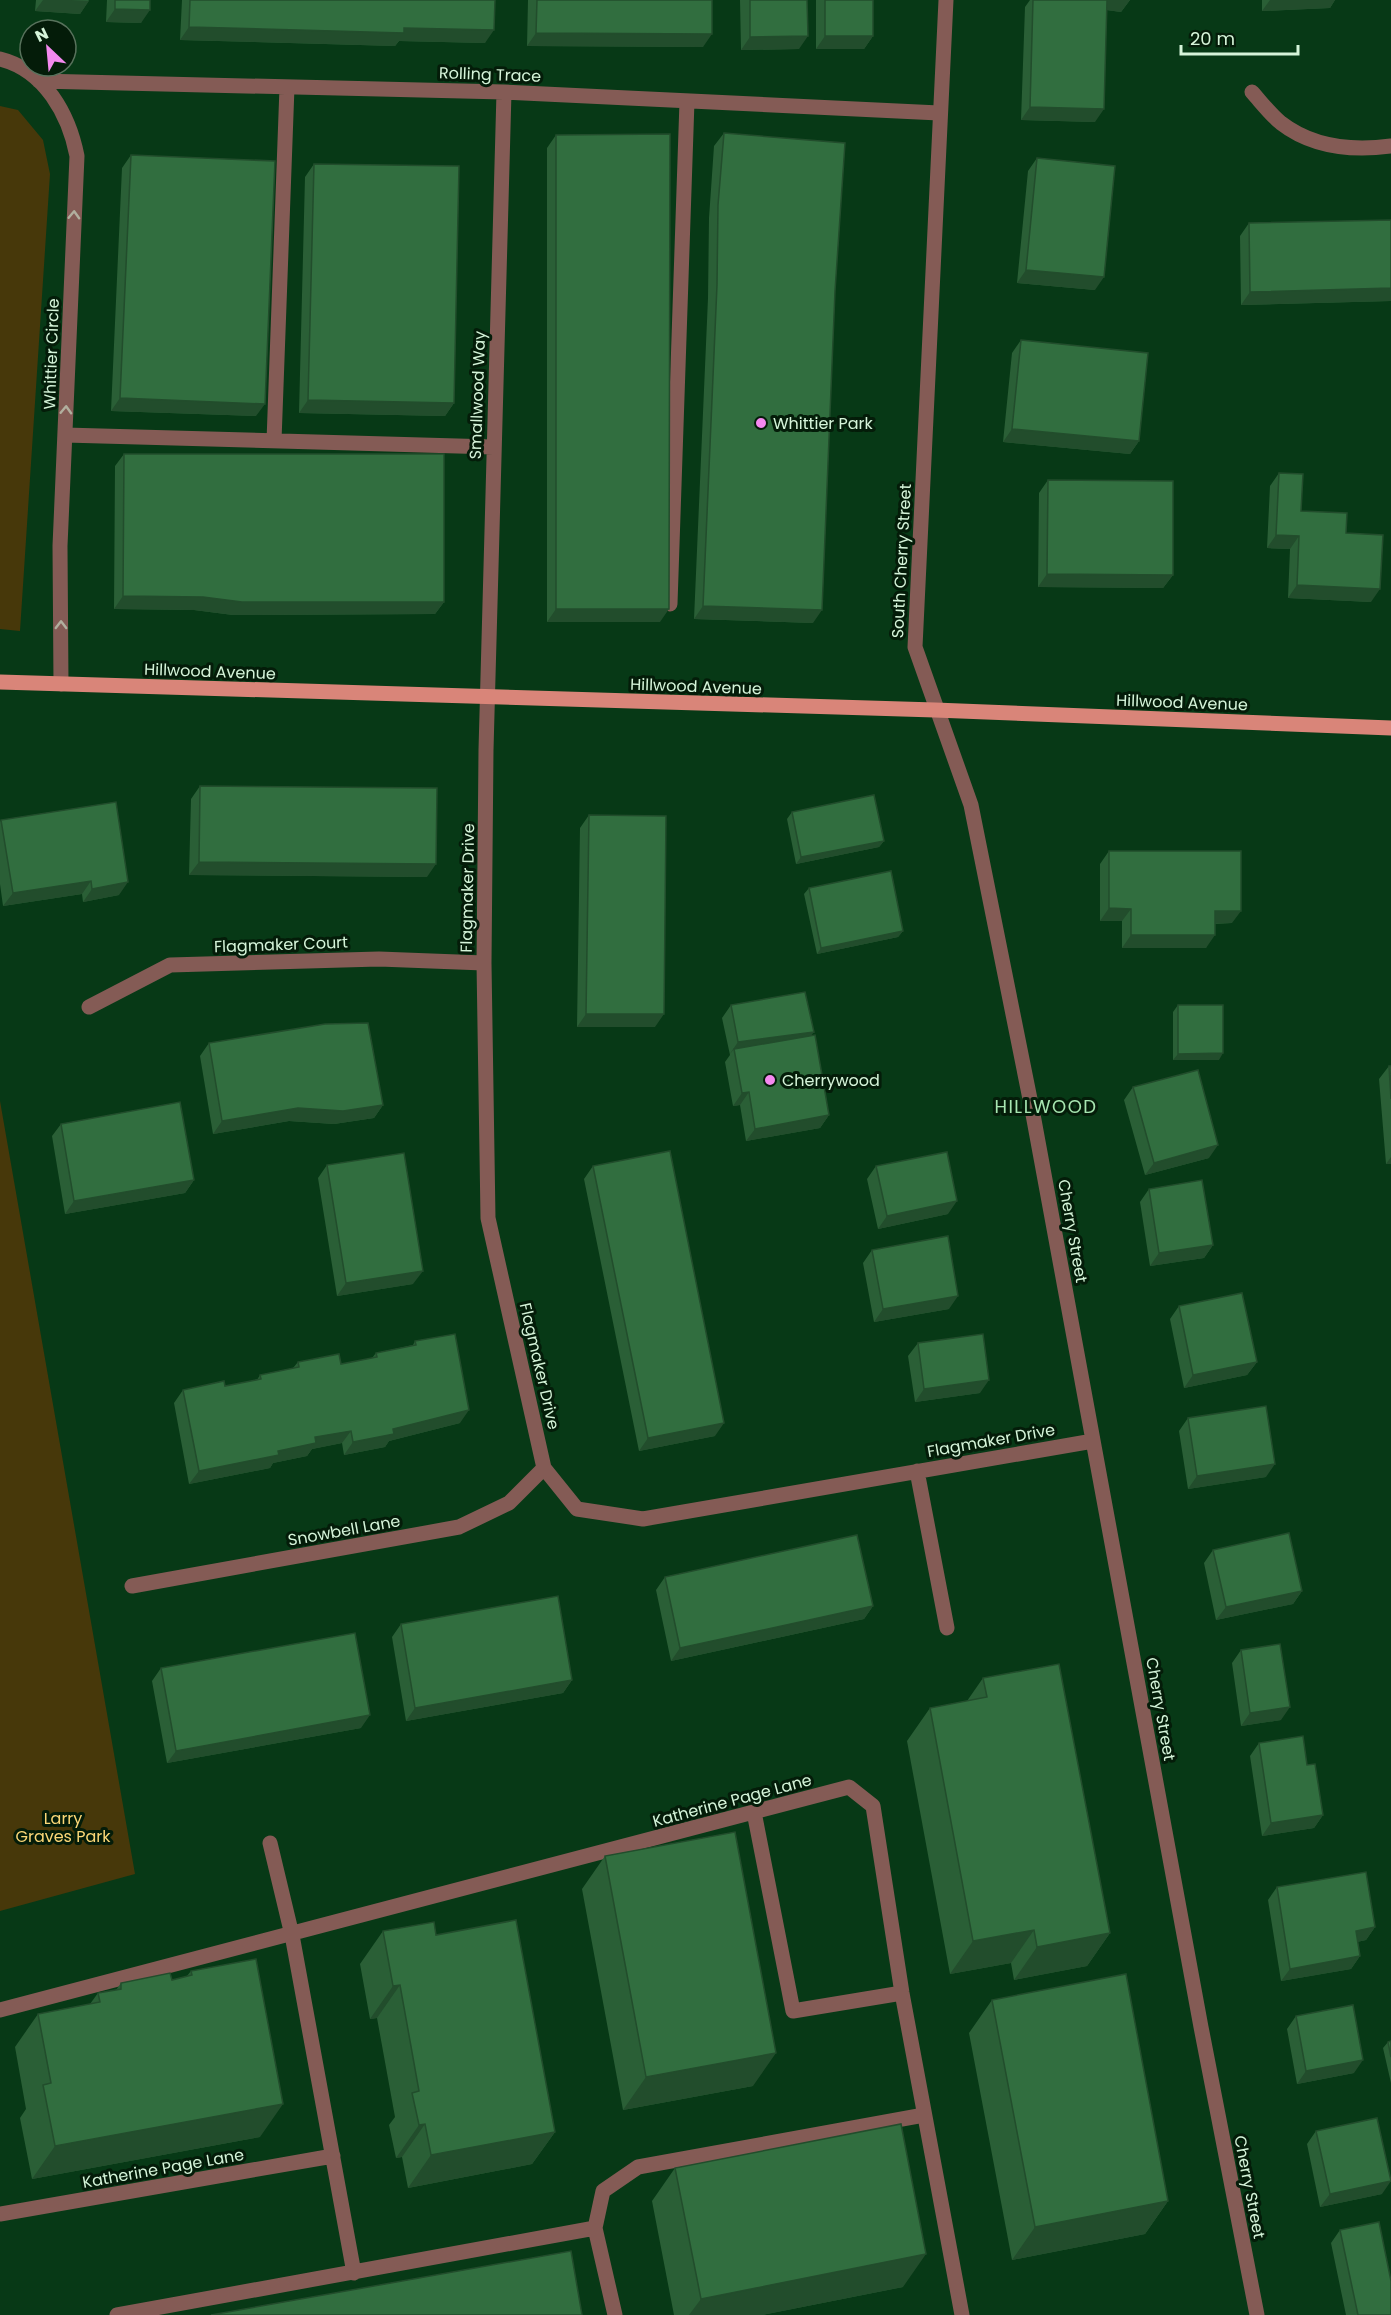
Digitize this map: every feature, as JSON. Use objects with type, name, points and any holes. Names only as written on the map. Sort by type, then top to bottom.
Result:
[{"type":"main road","name":"Hillwood Avenue","points":[[0,682],[935,711],[1391,728]]},
{"type":"street","name":"South Cherry Street","points":[[946,0],[915,647],[935,711],[971,805],[1032,1109]]},
{"type":"street","name":"Whittier Circle","points":[[0,59],[8,61],[39,81],[58,102],[72,131],[77,156],[60,546],[61,684]]},
{"type":"street","name":"Rolling Trace","points":[[39,81],[504,92],[939,113]]},
{"type":"street","points":[[274,441],[287,87]]},
{"type":"street","name":"Smallwood Way","points":[[487,698],[504,92]]},
{"type":"street","points":[[1252,92],[1281,122],[1311,140],[1345,148],[1391,146]]},
{"type":"street","points":[[670,604],[687,101]]},
{"type":"street","points":[[65,435],[493,447]]},
{"type":"street","name":"Flagmaker Drive","points":[[487,698],[484,963],[488,1218],[544,1468],[577,1509],[643,1519],[1093,1441]]},
{"type":"street","name":"Flagmaker Court","points":[[88,1007],[170,965],[379,959],[484,963]]},
{"type":"street","name":"Cherry Street","points":[[1032,1109],[1201,2027],[1257,2315]]},
{"type":"street","name":"Snowbell Lane","points":[[132,1587],[459,1527],[509,1503],[544,1468]]},
{"type":"street","points":[[917,1471],[947,1628]]},
{"type":"street","name":"Katherine Page Lane","points":[[0,2010],[849,1787],[873,1806],[902,1993],[962,2315]]},
{"type":"street","points":[[754,1812],[794,2011],[902,1993]]},
{"type":"street","points":[[270,1843],[292,1935],[354,2273]]},
{"type":"street","points":[[615,2315],[595,2228],[603,2191],[638,2167],[924,2115]]},
{"type":"street","name":"Katherine Page Lane","points":[[0,2214],[333,2156]]},
{"type":"street","points":[[117,2315],[595,2228]]},
{"type":"green space","points":[[0,106],[18,110],[43,140],[50,174],[20,631],[0,629]]},
{"type":"green space","name":"Larry Graves Park","points":[[0,1101],[135,1874],[0,1911]]},
{"type":"building","points":[[115,0],[150,0],[150,10],[115,9]]},
{"type":"building","points":[[190,0],[495,0],[494,30],[404,28],[404,33],[189,27]]},
{"type":"building","points":[[537,0],[712,0],[712,34],[536,33]]},
{"type":"building","points":[[750,0],[807,0],[808,36],[750,37]]},
{"type":"building","points":[[825,0],[873,0],[873,36],[825,36]]},
{"type":"building","points":[[1033,0],[1107,0],[1104,109],[1030,107]]},
{"type":"building","points":[[724,133],[845,143],[835,291],[822,610],[703,606],[717,285],[718,205]]},
{"type":"building","points":[[670,134],[669,609],[556,609],[556,135]]},
{"type":"building","points":[[131,155],[275,161],[265,404],[120,398]]},
{"type":"building","points":[[1037,158],[1115,166],[1104,277],[1026,270]]},
{"type":"building","points":[[314,164],[459,166],[454,403],[308,400]]},
{"type":"building","points":[[1391,220],[1391,288],[1250,292],[1249,223]]},
{"type":"building","points":[[1021,340],[1148,353],[1139,441],[1012,429]]},
{"type":"building","points":[[124,454],[444,454],[444,602],[242,602],[203,597],[123,596]]},
{"type":"building","points":[[1279,473],[1303,474],[1301,511],[1347,513],[1346,533],[1383,535],[1380,589],[1297,585],[1299,536],[1276,535]]},
{"type":"building","points":[[1048,480],[1173,481],[1173,575],[1047,574]]},
{"type":"building","points":[[200,786],[437,788],[436,864],[199,862]]},
{"type":"building","points":[[874,795],[884,841],[801,857],[792,812]]},
{"type":"building","points":[[116,802],[128,882],[92,889],[91,881],[13,893],[1,820]]},
{"type":"building","points":[[589,815],[666,816],[664,1014],[586,1014]]},
{"type":"building","points":[[1109,851],[1241,851],[1241,911],[1215,911],[1215,935],[1131,935],[1131,909],[1109,908]]},
{"type":"building","points":[[891,871],[903,931],[821,948],[809,888]]},
{"type":"building","points":[[805,992],[814,1032],[738,1042],[731,1005]]},
{"type":"building","points":[[1178,1005],[1223,1005],[1223,1053],[1178,1054]]},
{"type":"building","points":[[368,1023],[383,1105],[343,1111],[298,1108],[222,1121],[209,1043],[325,1024]]},
{"type":"building","points":[[815,1035],[829,1115],[755,1129],[749,1092],[742,1093],[734,1049]]},
{"type":"building","points":[[1389,1066],[1391,1066],[1391,1099]]},
{"type":"building","points":[[1198,1070],[1218,1145],[1154,1163],[1133,1087]]},
{"type":"building","points":[[180,1102],[194,1180],[74,1201],[61,1124]]},
{"type":"building","points":[[670,1151],[724,1423],[648,1438],[593,1166]]},
{"type":"building","points":[[947,1152],[957,1201],[887,1216],[876,1166]]},
{"type":"building","points":[[404,1153],[423,1271],[346,1283],[327,1165]]},
{"type":"building","points":[[1202,1180],[1213,1245],[1159,1253],[1149,1189]]},
{"type":"building","points":[[948,1236],[958,1296],[883,1309],[872,1250]]},
{"type":"building","points":[[1242,1293],[1257,1362],[1193,1375],[1179,1306]]},
{"type":"building","points":[[455,1334],[469,1410],[393,1429],[394,1434],[353,1442],[351,1431],[315,1437],[316,1443],[278,1451],[279,1455],[199,1471],[183,1390],[224,1381],[225,1386],[261,1379],[260,1375],[299,1367],[298,1362],[339,1354],[341,1364],[377,1357],[376,1353],[416,1345],[415,1341]]},
{"type":"building","points":[[983,1334],[989,1380],[924,1389],[918,1343]]},
{"type":"building","points":[[1266,1406],[1275,1464],[1197,1476],[1188,1418]]},
{"type":"building","points":[[1289,1533],[1302,1591],[1226,1607],[1213,1550]]},
{"type":"building","points":[[857,1535],[873,1606],[680,1648],[665,1577]]},
{"type":"building","points":[[558,1596],[572,1680],[415,1708],[401,1624]]},
{"type":"building","points":[[355,1633],[370,1715],[176,1751],[161,1668]]},
{"type":"building","points":[[1280,1644],[1290,1707],[1250,1713],[1241,1650]]},
{"type":"building","points":[[1059,1664],[1110,1933],[1037,1947],[1034,1930],[973,1941],[930,1708],[987,1697],[983,1678]]},
{"type":"building","points":[[1303,1736],[1307,1765],[1315,1764],[1323,1815],[1271,1823],[1259,1743]]},
{"type":"building","points":[[735,1832],[776,2053],[646,2077],[605,1856]]},
{"type":"building","points":[[1366,1872],[1375,1927],[1356,1931],[1360,1956],[1290,1969],[1277,1887]]},
{"type":"building","points":[[516,1920],[555,2132],[431,2155],[425,2124],[419,2125],[412,2093],[419,2091],[400,1985],[393,1986],[383,1931],[434,1922],[436,1935]]},
{"type":"building","points":[[256,1959],[283,2104],[55,2146],[43,2085],[51,2083],[38,2014],[100,2002],[98,1993],[121,1989],[121,1983],[170,1973],[172,1980],[192,1975],[191,1971]]},
{"type":"building","points":[[1126,1974],[1168,2201],[1035,2227],[992,2000]]},
{"type":"building","points":[[1353,2005],[1363,2060],[1306,2071],[1296,2016]]},
{"type":"building","points":[[1391,2041],[1391,2057],[1388,2042]]},
{"type":"building","points":[[1377,2118],[1391,2181],[1330,2194],[1316,2131]]},
{"type":"building","points":[[901,2124],[926,2254],[701,2299],[675,2168]]},
{"type":"building","points":[[1379,2222],[1391,2281],[1391,2315],[1358,2315],[1340,2230]]},
{"type":"building","points":[[571,2251],[582,2315],[211,2315]]},
{"type":"place","name":"Whittier Park","points":[[761,423]]},
{"type":"place","name":"Cherrywood","points":[[770,1080]]},
{"type":"district","name":"HILLWOOD","points":[[1046,1107]]}]
